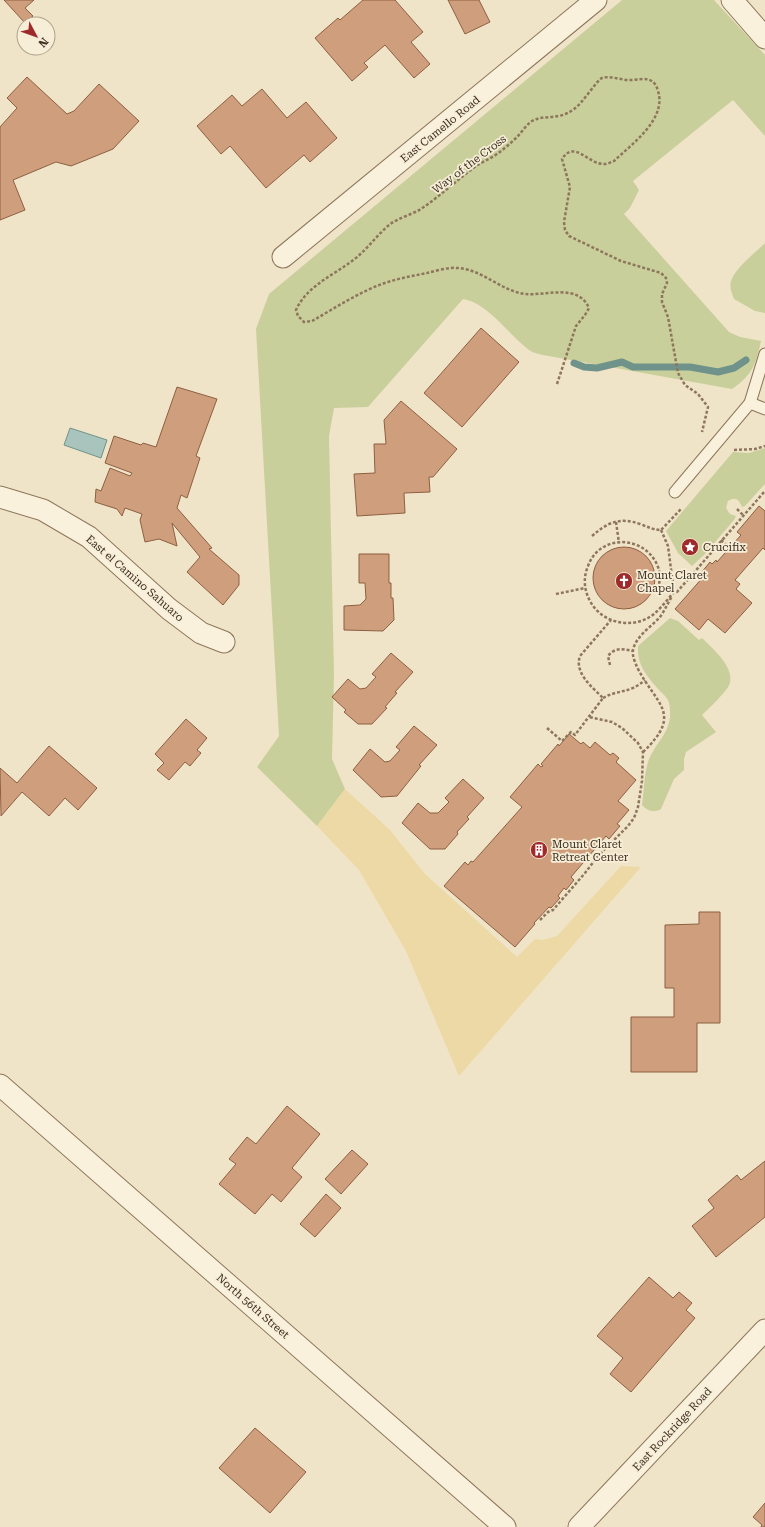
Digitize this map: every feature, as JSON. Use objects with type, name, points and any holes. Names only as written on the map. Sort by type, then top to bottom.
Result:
[{"type":"street","name":"East Camello Road","points":[[283,257],[596,0]]},
{"type":"street","points":[[732,0],[765,38]]},
{"type":"street","name":"East el Camino Sahuaro","points":[[0,497],[43,510],[89,537],[169,609],[201,632],[224,642]]},
{"type":"street","name":"North 56th Street","points":[[0,1084],[505,1527]]},
{"type":"street","name":"East Rockridge Road","points":[[579,1527],[765,1330]]},
{"type":"lane","points":[[675,492],[750,403],[765,354]]},
{"type":"lane","points":[[750,403],[765,409]]},
{"type":"path","name":"Way of the Cross","points":[[557,384],[576,326],[585,316],[589,308],[587,302],[580,296],[566,292],[523,294],[500,285],[476,272],[457,268],[386,282],[312,321],[304,322],[298,316],[296,310],[300,300],[319,283],[353,260],[390,224],[419,210],[439,197],[463,176],[513,142],[530,122],[537,119],[563,116],[573,110],[602,77],[617,78],[626,81],[644,79],[654,82],[660,100],[658,112],[654,121],[614,161],[605,164],[597,163],[573,150],[566,153],[562,159],[570,187],[564,222],[565,230],[569,236],[577,241],[620,261],[662,273],[666,278],[667,283],[662,294],[662,302],[668,316],[678,373],[686,385],[698,394],[708,407],[702,432]]},
{"type":"path","points":[[674,592],[659,588],[659,568],[647,552],[633,544],[625,542],[604,546],[596,551],[590,559],[584,580],[590,602],[595,609],[611,620],[632,624],[645,619],[653,614],[674,592],[677,592],[765,491]]},
{"type":"path","points":[[737,509],[743,515]]},
{"type":"path","points":[[616,522],[619,543]]},
{"type":"path","points":[[643,752],[658,736],[664,724],[665,715],[660,701],[644,680],[634,660],[633,651],[636,642],[665,610],[674,592],[668,546],[661,530]]},
{"type":"path","points":[[721,540],[730,548]]},
{"type":"path","points":[[556,594],[585,588]]},
{"type":"path","points":[[603,698],[586,681],[578,668],[578,662],[580,656],[611,620]]},
{"type":"path","points":[[610,665],[608,656],[611,652],[617,649],[633,651]]},
{"type":"path","points":[[546,728],[562,741],[570,732],[575,735],[603,698],[611,694],[628,691],[636,687],[644,680]]},
{"type":"path","points":[[540,920],[548,912],[553,910],[598,856],[634,818],[642,781],[643,752],[638,743],[622,728],[612,722],[588,717]]},
{"type":"green space","points":[[622,0],[714,0],[765,55],[765,136],[733,100],[633,181],[639,190],[630,208],[624,214],[729,332],[740,337],[761,341],[755,363],[749,374],[732,389],[543,355],[534,353],[521,344],[490,313],[472,302],[463,299],[368,407],[334,408],[329,436],[334,675],[332,759],[345,789],[317,826],[257,767],[279,736],[256,329],[269,294]]},
{"type":"green space","points":[[765,243],[765,313],[755,311],[734,299],[730,286],[733,276],[737,271],[746,260]]},
{"type":"green space","points":[[765,448],[765,484],[745,506],[742,507],[735,499],[728,501],[726,508],[730,514],[736,516],[734,520],[704,555],[692,566],[678,553],[666,531],[733,452],[749,453]]},
{"type":"green space","points":[[670,618],[678,621],[699,640],[702,638],[719,655],[728,669],[730,683],[726,690],[702,715],[716,732],[686,752],[684,759],[684,770],[674,779],[661,809],[653,811],[646,809],[642,805],[646,772],[651,754],[667,728],[670,713],[668,699],[655,686],[641,665],[638,646]]},
{"type":"sand","points":[[345,789],[390,830],[425,874],[517,957],[535,939],[543,940],[557,936],[621,866],[641,867],[459,1076],[406,951],[359,870],[317,826]]},
{"type":"water","points":[[70,428],[107,440],[101,458],[64,445]]},
{"type":"building","points":[[4,0],[34,0],[25,8],[33,16],[19,16]]},
{"type":"building","points":[[363,0],[395,0],[423,32],[411,42],[430,64],[414,78],[385,45],[364,63],[368,67],[352,81],[315,38],[338,18],[340,20]]},
{"type":"building","points":[[448,0],[479,0],[490,22],[465,34]]},
{"type":"building","points":[[27,77],[67,114],[74,111],[99,84],[139,121],[113,149],[71,166],[56,162],[13,180],[25,210],[0,220],[0,127],[17,108],[7,98]]},
{"type":"building","points":[[262,89],[287,118],[306,102],[337,138],[310,162],[304,155],[266,188],[230,146],[221,154],[197,126],[232,95],[242,106]]},
{"type":"building","points":[[481,328],[519,362],[462,427],[424,393]]},
{"type":"building","points":[[177,387],[217,399],[196,456],[200,458],[187,498],[181,495],[177,508],[212,548],[209,549],[239,575],[239,585],[223,605],[187,572],[200,557],[172,523],[177,546],[159,539],[145,542],[140,520],[142,514],[125,508],[122,516],[117,509],[95,502],[96,489],[101,491],[110,468],[130,476],[132,473],[105,463],[114,436],[141,445],[143,443],[156,447]]},
{"type":"building","points":[[401,401],[457,449],[433,477],[429,477],[430,492],[404,493],[405,513],[357,516],[354,474],[375,473],[374,444],[386,444],[384,420]]},
{"type":"building","points":[[759,506],[765,511],[765,550],[763,548],[735,580],[740,584],[736,589],[752,603],[725,633],[708,619],[699,630],[675,609],[704,576],[701,573],[710,562],[712,564],[716,560],[717,562],[741,535],[737,532]]},
{"type":"building","name":"Mount Claret Chapel","points":[[624,547],[641,552],[646,556],[650,561],[655,578],[650,595],[646,600],[641,604],[624,609],[607,604],[602,600],[598,595],[593,578],[598,561],[602,556],[607,552]]},
{"type":"building","points":[[359,554],[389,554],[389,583],[391,583],[391,598],[393,598],[394,620],[383,631],[344,630],[344,606],[360,605],[366,599],[365,583],[359,583]]},
{"type":"building","points":[[391,653],[413,672],[395,692],[397,693],[385,707],[387,708],[372,724],[358,724],[344,712],[346,710],[332,697],[348,679],[360,689],[366,688],[376,677],[372,674]]},
{"type":"building","points":[[186,719],[207,738],[197,750],[201,753],[190,766],[185,762],[169,780],[157,770],[164,763],[155,754]]},
{"type":"building","points":[[414,726],[437,745],[419,765],[421,766],[397,796],[381,797],[353,770],[370,749],[385,762],[390,761],[400,750],[396,747]]},
{"type":"building","name":"Mount Claret Retreat Center","points":[[569,734],[581,744],[583,742],[590,748],[595,742],[610,755],[613,753],[619,758],[616,762],[636,780],[618,801],[629,810],[617,824],[620,826],[609,839],[606,836],[571,877],[574,880],[566,890],[564,888],[558,896],[560,898],[534,923],[535,924],[515,947],[444,886],[465,862],[468,865],[471,861],[473,862],[522,807],[510,797],[538,764],[541,767],[543,766],[541,764],[558,744],[559,746]]},
{"type":"building","points":[[49,746],[97,788],[78,810],[65,798],[49,816],[22,792],[1,816],[0,768],[17,783]]},
{"type":"building","points":[[463,779],[484,798],[467,817],[469,819],[457,832],[458,834],[445,849],[430,849],[402,823],[418,803],[430,813],[438,813],[449,802],[445,798]]},
{"type":"building","points":[[699,912],[720,912],[720,1023],[697,1023],[697,1072],[631,1072],[631,1017],[674,1017],[674,988],[665,988],[665,925],[699,924]]},
{"type":"building","points":[[287,1106],[320,1134],[292,1168],[302,1177],[281,1202],[272,1194],[255,1214],[219,1184],[236,1164],[229,1159],[247,1137],[256,1144]]},
{"type":"building","points":[[352,1150],[368,1164],[341,1194],[325,1179]]},
{"type":"building","points":[[765,1161],[765,1217],[716,1257],[692,1226],[714,1208],[708,1200],[737,1175],[741,1180]]},
{"type":"building","points":[[326,1194],[341,1208],[315,1237],[300,1224]]},
{"type":"building","points":[[649,1277],[673,1298],[679,1292],[692,1303],[686,1310],[695,1318],[631,1392],[610,1374],[623,1358],[597,1336]]},
{"type":"building","points":[[255,1428],[306,1472],[270,1513],[219,1468]]},
{"type":"building","points":[[765,1503],[765,1527],[761,1527],[762,1525],[753,1517]]},
{"type":"waterway","points":[[574,363],[584,367],[597,368],[622,362],[633,367],[690,367],[718,372],[734,368],[746,360]]},
{"type":"place","name":"Crucifix","points":[[690,547]]},
{"type":"place","name":"Mount Claret Chapel","points":[[624,581]]},
{"type":"place","name":"Mount Claret Retreat Center","points":[[539,850]]}]
